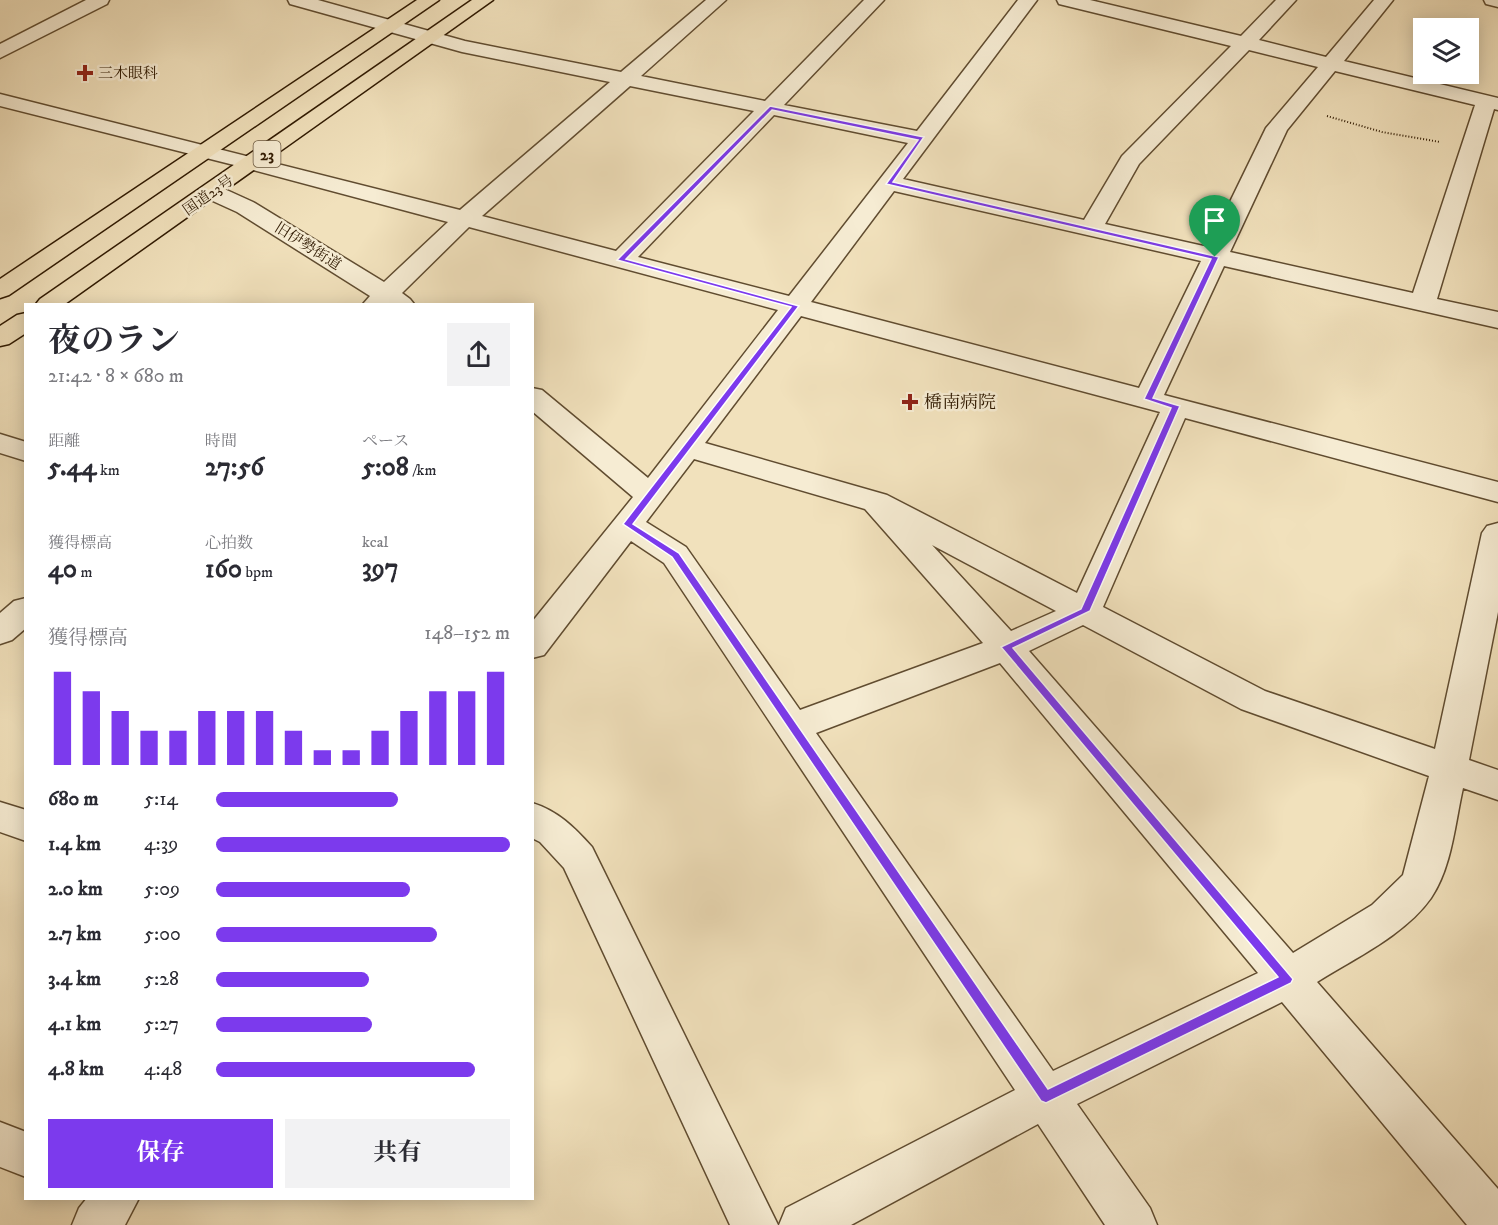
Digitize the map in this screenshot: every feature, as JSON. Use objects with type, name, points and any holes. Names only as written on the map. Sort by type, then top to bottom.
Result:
[{"type":"highway","name":"23","points":[[5,282],[207,151],[430,0]]},
{"type":"highway","name":"国道23号","points":[[50,303],[254,163],[484,0]]},
{"type":"highway","points":[[0,338],[24,322]]},
{"type":"street","points":[[0,52],[100,0]]},
{"type":"street","points":[[297,0],[462,46],[922,139]]},
{"type":"street","points":[[388,302],[464,219],[717,0]]},
{"type":"street","points":[[621,260],[875,0]]},
{"type":"street","points":[[534,643],[639,510],[1028,0]]},
{"type":"street","points":[[1066,0],[1492,103],[1472,148],[1423,303]]},
{"type":"street","points":[[1090,228],[1130,161],[1287,0]]},
{"type":"street","points":[[793,727],[1006,647],[1085,611],[1215,257],[1277,128],[1384,0]]},
{"type":"street","points":[[1493,0],[1498,1]]},
{"type":"street","points":[[0,100],[254,163],[1498,492]]},
{"type":"street","points":[[889,183],[1498,320]]},
{"type":"street","name":"旧伊勢街道","points":[[212,192],[245,207],[388,302]]},
{"type":"street","points":[[534,398],[639,510],[675,555],[1133,1225]]},
{"type":"street","points":[[0,443],[24,451]]},
{"type":"street","points":[[685,447],[876,502],[1253,700],[1498,785]]},
{"type":"street","points":[[876,502],[1006,647],[1498,1225]]},
{"type":"street","points":[[803,1225],[1046,1096],[1287,979],[1386,917],[1418,885],[1426,866],[1498,533]]},
{"type":"street","points":[[0,632],[24,611]]},
{"type":"street","points":[[0,817],[24,825]]},
{"type":"street","points":[[534,819],[554,831],[578,858],[754,1225]]},
{"type":"street","points":[[0,1144],[24,1154]]},
{"type":"street","points":[[96,1225],[115,1200]]},
{"type":"path","points":[[1295,107],[1382,132],[1472,148]]},
{"type":"place","name":"三木眼科","points":[[85,73]]},
{"type":"place","name":"橋南病院","points":[[910,402]]},
{"type":"route","points":[[770,108],[922,139],[889,183],[1215,257],[1148,399],[1176,406],[1085,611],[1006,647],[1287,979],[1046,1096],[675,555],[627,524],[795,306],[621,260],[770,108]]}]
